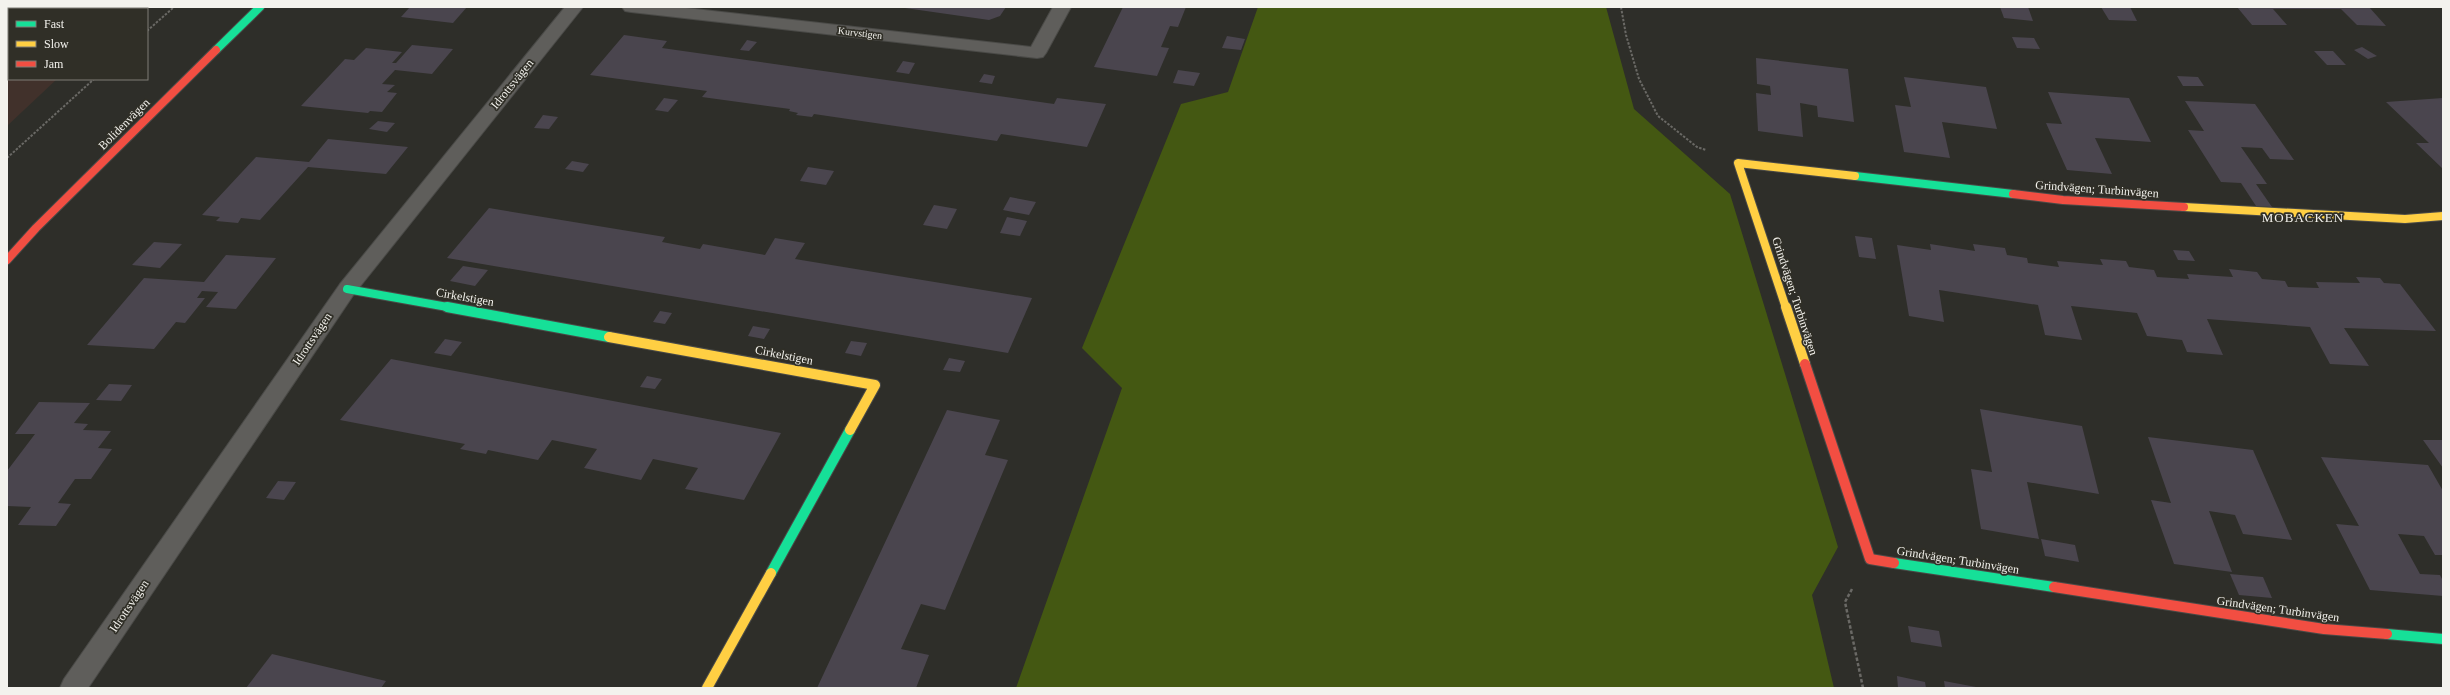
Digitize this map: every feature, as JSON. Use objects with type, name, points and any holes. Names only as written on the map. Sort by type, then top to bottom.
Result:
[{"type":"street","name":"Bolidenvägen","points":[[7,260],[36,228],[260,7]]},
{"type":"street","name":"Idrottsvägen","points":[[73,688],[347,289],[574,7]]},
{"type":"street","name":"Kurvstigen","points":[[631,7],[1037,54],[1062,7]]},
{"type":"street","name":"Grindvägen; Turbinvägen","points":[[2443,216],[2405,219],[2063,200],[1738,163],[1870,559],[2324,629],[2443,639]]},
{"type":"street","name":"Cirkelstigen","points":[[347,289],[875,384],[706,688]]},
{"type":"path","points":[[148,31],[174,7]]},
{"type":"path","points":[[1621,7],[1626,35],[1639,79],[1658,116],[1697,147],[1738,163]]},
{"type":"path","points":[[7,158],[93,80]]},
{"type":"path","points":[[1863,688],[1845,602],[1870,559]]},
{"type":"shaded area","points":[[7,7],[133,7],[8,8],[8,80],[56,80],[7,126]]},
{"type":"green space","points":[[1258,7],[1606,7],[1634,109],[1730,194],[1838,547],[1812,595],[1834,688],[1016,688],[1122,388],[1082,348],[1181,104],[1228,92]]},
{"type":"building","points":[[410,7],[467,7],[453,23],[401,17]]},
{"type":"building","points":[[898,7],[1006,7],[1000,16],[989,20]]},
{"type":"building","points":[[1123,7],[1186,7],[1178,27],[1170,26],[1161,47],[1169,48],[1157,76],[1094,67]]},
{"type":"building","points":[[2000,7],[2028,7],[2033,21],[2004,18]]},
{"type":"building","points":[[2101,7],[2130,7],[2137,21],[2109,20]]},
{"type":"building","points":[[2237,7],[2369,7],[2386,26],[2357,25],[2341,9],[2273,9],[2287,25],[2252,25]]},
{"type":"building","points":[[624,35],[667,41],[662,48],[1054,104],[1057,98],[1106,104],[1087,147],[1001,134],[997,141],[814,114],[812,117],[796,115],[798,113],[789,111],[790,109],[702,97],[707,91],[590,75]]},
{"type":"building","points":[[1227,36],[1245,39],[1241,50],[1222,48]]},
{"type":"building","points":[[2012,37],[2034,38],[2040,49],[2017,48]]},
{"type":"building","points":[[747,40],[757,42],[749,51],[740,50]]},
{"type":"building","points":[[412,45],[453,49],[432,74],[395,70],[382,84],[395,85],[387,92],[397,93],[382,112],[370,111],[368,113],[301,106],[345,59],[354,60],[366,48],[402,52],[392,63],[396,63]]},
{"type":"building","points":[[2362,47],[2377,56],[2368,59],[2354,50]]},
{"type":"building","points":[[2314,51],[2333,51],[2346,65],[2327,65]]},
{"type":"building","points":[[1756,58],[1848,69],[1854,122],[1818,117],[1817,106],[1800,103],[1803,137],[1758,131],[1756,93],[1771,95],[1770,86],[1757,84]]},
{"type":"building","points":[[903,61],[915,63],[909,74],[896,72]]},
{"type":"building","points":[[1178,70],[1200,73],[1194,86],[1173,83]]},
{"type":"building","points":[[984,74],[995,76],[992,84],[979,82]]},
{"type":"building","points":[[2177,76],[2198,77],[2204,86],[2183,86]]},
{"type":"building","points":[[1904,77],[1986,87],[1997,129],[1942,122],[1950,158],[1904,152],[1895,105],[1911,107]]},
{"type":"building","points":[[2048,92],[2129,98],[2151,142],[2095,138],[2112,174],[2067,170],[2046,123],[2062,124]]},
{"type":"building","points":[[664,98],[678,100],[668,112],[655,110]]},
{"type":"building","points":[[2443,98],[2443,169],[2416,143],[2429,143],[2386,102]]},
{"type":"building","points":[[2185,101],[2255,104],[2294,160],[2270,159],[2262,148],[2241,147],[2267,184],[2256,184],[2272,207],[2256,206],[2241,183],[2221,182],[2188,130],[2204,131]]},
{"type":"building","points":[[543,115],[558,117],[549,129],[534,128]]},
{"type":"building","points":[[378,121],[395,123],[387,132],[369,129]]},
{"type":"building","points":[[328,139],[408,147],[386,174],[308,167],[260,220],[241,218],[238,223],[216,221],[220,217],[202,215],[256,157],[309,162]]},
{"type":"building","points":[[572,161],[589,164],[583,172],[565,169]]},
{"type":"building","points":[[808,167],[834,171],[826,185],[800,181]]},
{"type":"building","points":[[1010,197],[1036,202],[1029,215],[1003,210]]},
{"type":"building","points":[[934,205],[957,209],[947,229],[923,225]]},
{"type":"building","points":[[489,208],[665,237],[662,242],[700,249],[703,244],[765,255],[775,238],[805,243],[795,259],[1032,298],[1008,353],[447,258]]},
{"type":"building","points":[[1007,217],[1027,221],[1020,236],[1000,233]]},
{"type":"building","points":[[1855,236],[1872,238],[1876,259],[1859,257]]},
{"type":"building","points":[[154,242],[182,244],[160,268],[132,265]]},
{"type":"building","points":[[1930,244],[1975,251],[1973,244],[2005,248],[2007,255],[2027,258],[2028,263],[2059,267],[2057,261],[2103,265],[2100,259],[2126,261],[2129,267],[2154,270],[2157,277],[2189,279],[2187,274],[2233,277],[2229,269],[2257,272],[2262,279],[2285,281],[2288,287],[2319,288],[2316,282],[2360,283],[2356,277],[2380,278],[2384,283],[2400,284],[2436,331],[2344,328],[2369,366],[2330,364],[2310,327],[2207,319],[2223,355],[2187,352],[2182,340],[2147,336],[2137,313],[2071,306],[2082,340],[2045,335],[2038,305],[1939,290],[1944,322],[1909,316],[1897,245],[1931,250]]},
{"type":"building","points":[[2173,250],[2189,251],[2195,261],[2178,260]]},
{"type":"building","points":[[226,255],[276,258],[236,309],[206,307],[218,292],[202,291],[197,298],[205,298],[185,323],[176,322],[154,349],[87,345],[144,278],[204,282]]},
{"type":"building","points":[[463,266],[488,270],[475,286],[450,281]]},
{"type":"building","points":[[660,311],[672,313],[665,324],[653,322]]},
{"type":"building","points":[[753,326],[770,329],[764,339],[748,336]]},
{"type":"building","points":[[445,339],[462,342],[451,356],[434,353]]},
{"type":"building","points":[[851,341],[867,343],[861,356],[845,353]]},
{"type":"building","points":[[949,358],[965,361],[960,372],[943,370]]},
{"type":"building","points":[[391,359],[781,433],[744,500],[685,489],[698,468],[653,459],[641,480],[584,468],[597,449],[552,440],[538,460],[488,450],[486,454],[460,449],[465,444],[340,420]]},
{"type":"building","points":[[647,376],[662,379],[655,389],[640,387]]},
{"type":"building","points":[[109,384],[132,385],[121,401],[96,400]]},
{"type":"building","points":[[39,402],[90,403],[74,423],[88,424],[83,430],[111,431],[98,448],[112,449],[91,479],[75,479],[58,503],[71,504],[56,526],[18,525],[31,507],[7,506],[7,471],[35,434],[15,434]]},
{"type":"building","points":[[1980,409],[2082,426],[2099,494],[2027,482],[2039,539],[1981,529],[1971,469],[1992,472]]},
{"type":"building","points":[[947,410],[1000,420],[985,455],[1008,460],[945,610],[921,604],[901,649],[929,655],[916,688],[817,688]]},
{"type":"building","points":[[2148,437],[2253,450],[2292,540],[2243,534],[2235,515],[2209,511],[2232,572],[2174,564],[2151,500],[2171,503]]},
{"type":"building","points":[[2423,440],[2443,440],[2443,468]]},
{"type":"building","points":[[2321,457],[2428,465],[2443,491],[2443,555],[2435,555],[2424,536],[2398,534],[2420,574],[2440,575],[2443,581],[2443,596],[2370,590],[2336,524],[2359,526]]},
{"type":"building","points":[[278,481],[296,482],[284,500],[266,498]]},
{"type":"building","points":[[2041,539],[2075,545],[2079,562],[2045,556]]},
{"type":"building","points":[[2230,574],[2263,577],[2272,598],[2239,595]]},
{"type":"building","points":[[1908,626],[1939,631],[1942,647],[1911,642]]},
{"type":"building","points":[[272,654],[386,681],[381,688],[246,688]]},
{"type":"building","points":[[1897,676],[1925,682],[1926,688],[1898,688]]},
{"type":"building","points":[[1944,681],[1976,687],[1976,688],[1945,688]]},
{"type":"traffic: fast","points":[[216,50],[260,7]]},
{"type":"traffic: fast","points":[[1855,176],[2013,194]]},
{"type":"traffic: fast","points":[[347,289],[609,337]]},
{"type":"traffic: fast","points":[[771,573],[850,430]]},
{"type":"traffic: fast","points":[[1894,563],[2054,587]]},
{"type":"traffic: fast","points":[[2387,634],[2443,639]]},
{"type":"traffic: slow","points":[[1805,364],[1738,163],[1855,176]]},
{"type":"traffic: slow","points":[[2184,207],[2405,219],[2443,216]]},
{"type":"traffic: slow","points":[[609,337],[875,385],[850,430]]},
{"type":"traffic: slow","points":[[707,688],[771,573]]},
{"type":"traffic: jam","points":[[7,260],[36,228],[216,50]]},
{"type":"traffic: jam","points":[[2013,194],[2063,200],[2184,207]]},
{"type":"traffic: jam","points":[[1805,364],[1870,559],[1894,563]]},
{"type":"traffic: jam","points":[[2054,587],[2324,629],[2387,634]]},
{"type":"district","name":"MOBACKEN","points":[[2303,217]]}]
